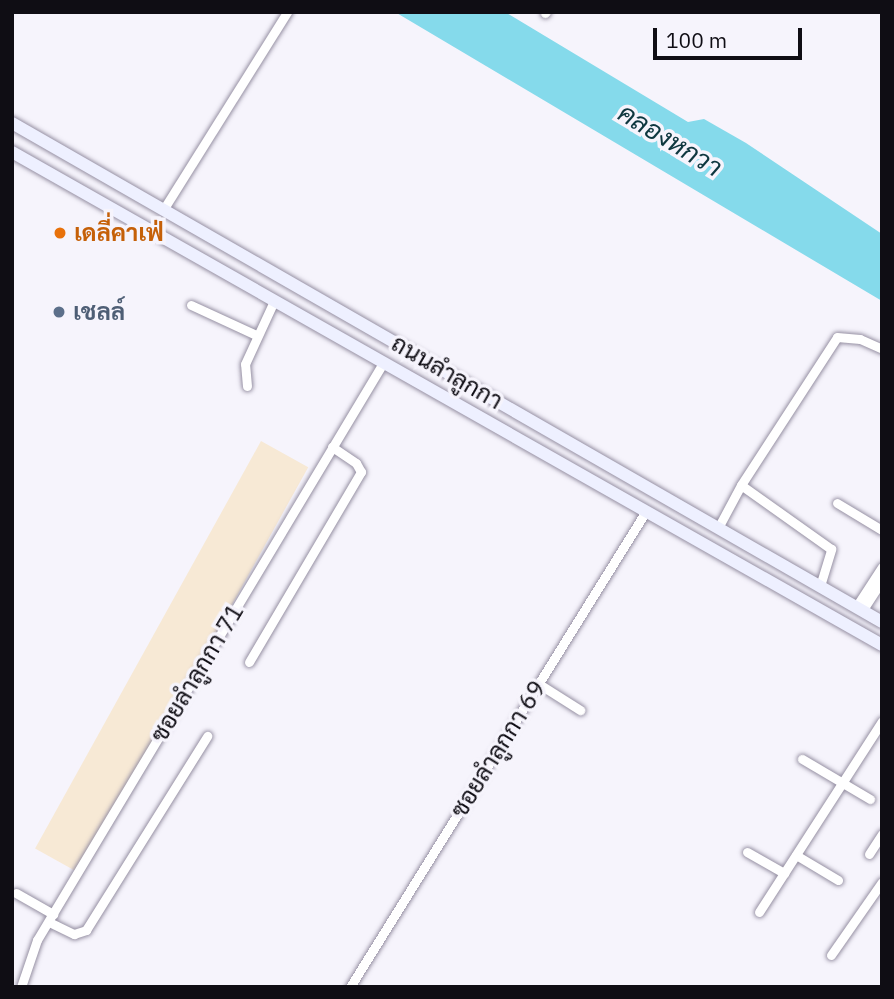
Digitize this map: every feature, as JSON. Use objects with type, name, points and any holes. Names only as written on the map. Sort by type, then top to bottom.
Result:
[{"type":"main road","name":"ถนนลำลูกกา","points":[[12,123],[882,622]]},
{"type":"main road","name":"ถนนลำลูกกา","points":[[12,152],[882,645]]},
{"type":"main road","points":[[754,572],[765,555]]},
{"type":"street","points":[[163,210],[287,12]]},
{"type":"street","points":[[247,386],[245,364],[256,335],[274,301]]},
{"type":"street","points":[[191,305],[256,335]]},
{"type":"street","points":[[718,528],[741,485],[837,337],[860,339],[882,349]]},
{"type":"street","name":"ซอยลำลูกกา 71","points":[[21,987],[51,918],[383,363]]},
{"type":"street","points":[[249,662],[361,472],[356,463],[332,447]]},
{"type":"street","points":[[741,485],[831,549],[831,562],[820,586]]},
{"type":"street","points":[[837,503],[882,530]]},
{"type":"street","name":"ซอยลำลูกกา 69","points":[[350,987],[646,511]]},
{"type":"street","points":[[859,609],[882,567]]},
{"type":"street","points":[[859,609],[882,580]]},
{"type":"street","points":[[538,684],[580,710]]},
{"type":"street","points":[[759,912],[882,721]]},
{"type":"street","points":[[16,893],[74,934],[86,930],[207,736]]},
{"type":"street","points":[[802,759],[870,799]]},
{"type":"street","points":[[869,854],[882,834]]},
{"type":"street","points":[[747,852],[785,873]]},
{"type":"street","points":[[796,855],[838,880]]},
{"type":"street","points":[[831,955],[882,882]]},
{"type":"shaded area","points":[[261,441],[308,467],[82,875],[35,849]]},
{"type":"water","name":"คลองหกวา","points":[[395,12],[505,12],[688,122],[704,119],[746,143],[882,234],[882,301]]},
{"type":"place","name":"เดลี่คาเฟ่","points":[[60,233]]},
{"type":"place","name":"เชลล์","points":[[59,312]]}]
